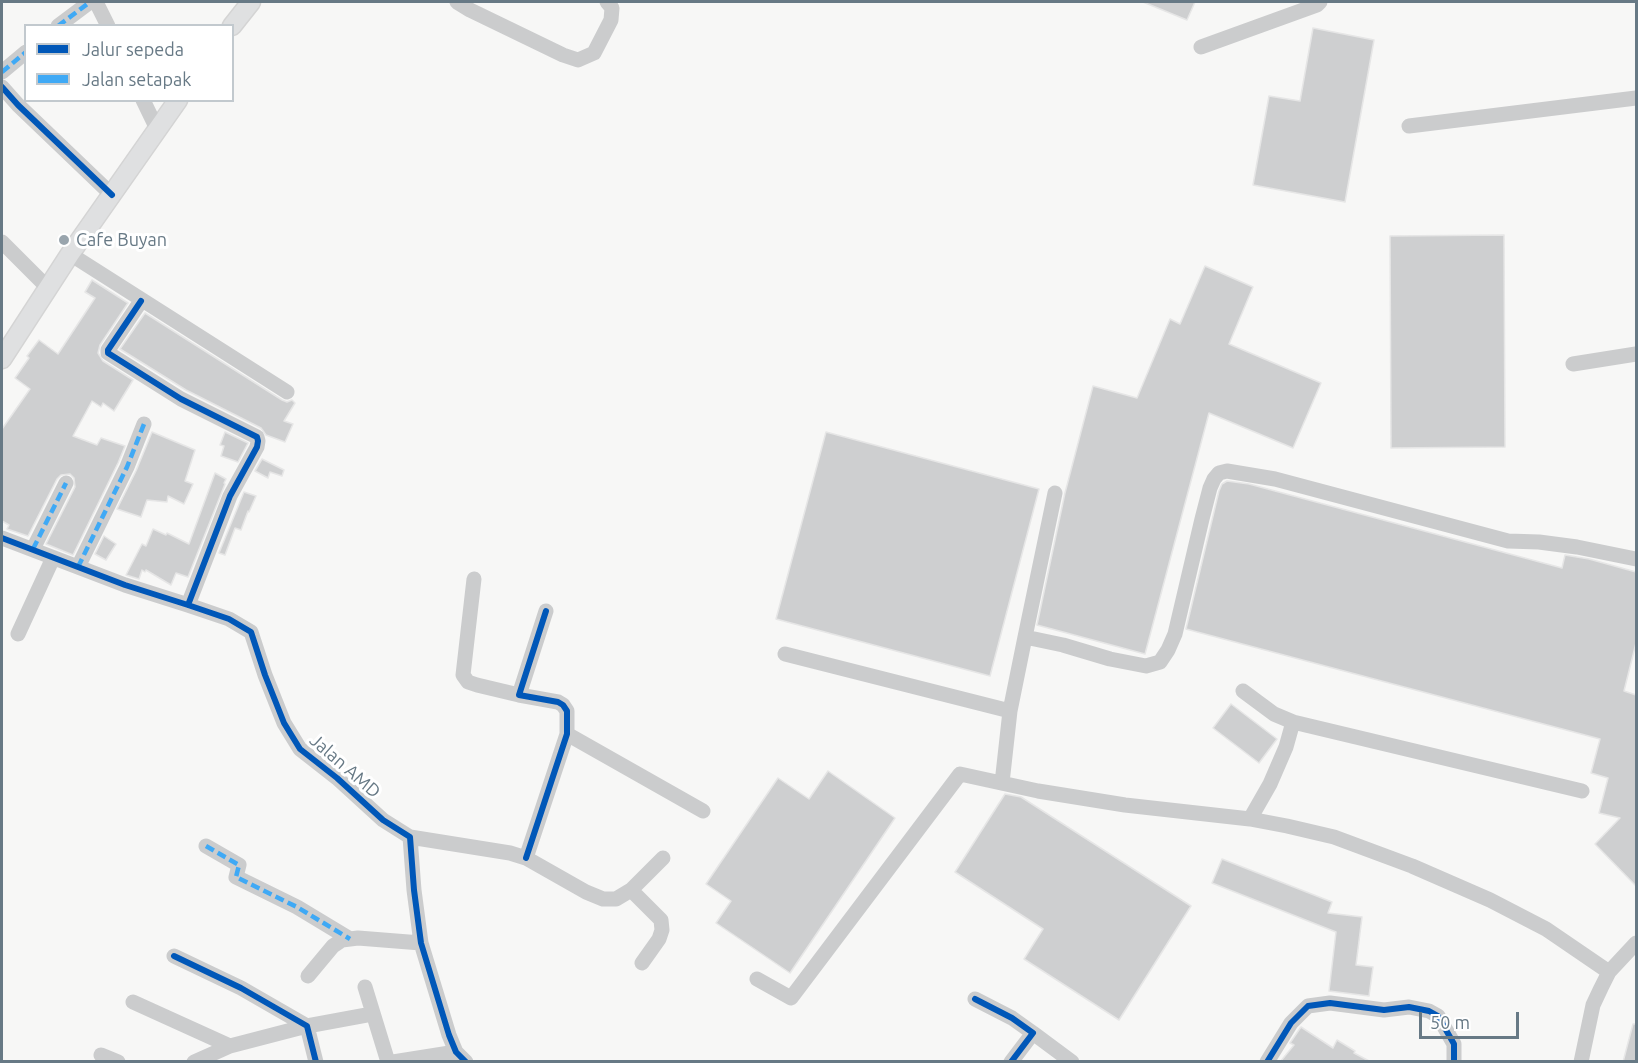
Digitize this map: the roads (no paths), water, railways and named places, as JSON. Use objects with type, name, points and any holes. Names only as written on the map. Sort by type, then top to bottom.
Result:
[{"type":"main road","points":[[234,24],[251,2]]},
{"type":"main road","points":[[2,359],[70,254],[177,102]]},
{"type":"street","points":[[61,24],[90,2]]},
{"type":"street","points":[[96,2],[107,24]]},
{"type":"street","points":[[458,2],[563,55],[578,60],[594,53],[611,20],[612,8],[607,2]]},
{"type":"street","points":[[1201,47],[1320,2]]},
{"type":"street","points":[[2,72],[24,54]]},
{"type":"street","points":[[2,87],[112,195]]},
{"type":"street","points":[[1410,126],[1636,98]]},
{"type":"street","points":[[144,102],[157,129]]},
{"type":"street","points":[[2,242],[48,288]]},
{"type":"street","points":[[70,254],[287,392]]},
{"type":"street","points":[[141,301],[108,353],[181,399],[257,436],[258,441],[257,447],[230,496],[188,604]]},
{"type":"street","points":[[1572,364],[1636,354]]},
{"type":"street","points":[[78,567],[127,467],[144,424]]},
{"type":"street","points":[[1026,637],[1146,666],[1160,662],[1175,634],[1210,488],[1219,473],[1227,471],[1275,479],[1508,541],[1577,547],[1636,559]]},
{"type":"street","points":[[33,549],[66,483]]},
{"type":"street","points":[[1002,783],[1010,711],[1055,493]]},
{"type":"street","name":"Jalan AMD","points":[[2,538],[125,585],[229,619],[251,632],[284,723],[300,749],[337,778],[383,820],[410,837]]},
{"type":"street","points":[[18,634],[53,558]]},
{"type":"street","points":[[474,579],[463,675],[468,682],[477,685],[558,702],[567,711],[567,734],[526,858]]},
{"type":"street","points":[[519,695],[546,612]]},
{"type":"street","points":[[784,654],[1010,711]]},
{"type":"street","points":[[1243,691],[1274,714],[1293,722],[1582,791]]},
{"type":"street","points":[[1250,819],[1270,784],[1286,747],[1293,722]]},
{"type":"street","points":[[567,734],[703,811]]},
{"type":"street","points":[[757,979],[791,998],[960,774],[1038,791],[1125,805],[1250,819],[1334,837],[1412,866],[1490,900],[1546,929],[1609,972]]},
{"type":"street","points":[[393,1062],[461,1057],[449,1035],[421,943],[410,837],[510,853],[526,858],[586,892],[603,898],[616,899],[631,890],[663,858]]},
{"type":"street","points":[[206,846],[239,865],[236,878],[297,907],[350,939]]},
{"type":"street","points":[[631,890],[661,920],[662,930],[659,939],[642,963]]},
{"type":"street","points":[[308,976],[333,946],[342,940],[358,938],[421,943]]},
{"type":"street","points":[[1581,1062],[1593,1005],[1609,972],[1636,943]]},
{"type":"street","points":[[174,956],[241,988],[307,1026],[316,1062]]},
{"type":"street","points":[[365,987],[388,1062]]},
{"type":"street","points":[[975,999],[1012,1018],[1072,1062]]},
{"type":"street","points":[[133,1002],[230,1046]]},
{"type":"street","points":[[1267,1062],[1291,1023],[1308,1006],[1330,1003],[1384,1010],[1408,1007],[1429,1011],[1438,1016],[1454,1044],[1454,1062]]},
{"type":"street","points":[[194,1062],[230,1046],[307,1026],[372,1014]]},
{"type":"street","points":[[1011,1062],[1033,1033]]},
{"type":"street","points":[[101,1055],[118,1062]]},
{"type":"place","name":"Cafe Buyan","points":[[64,240]]}]
